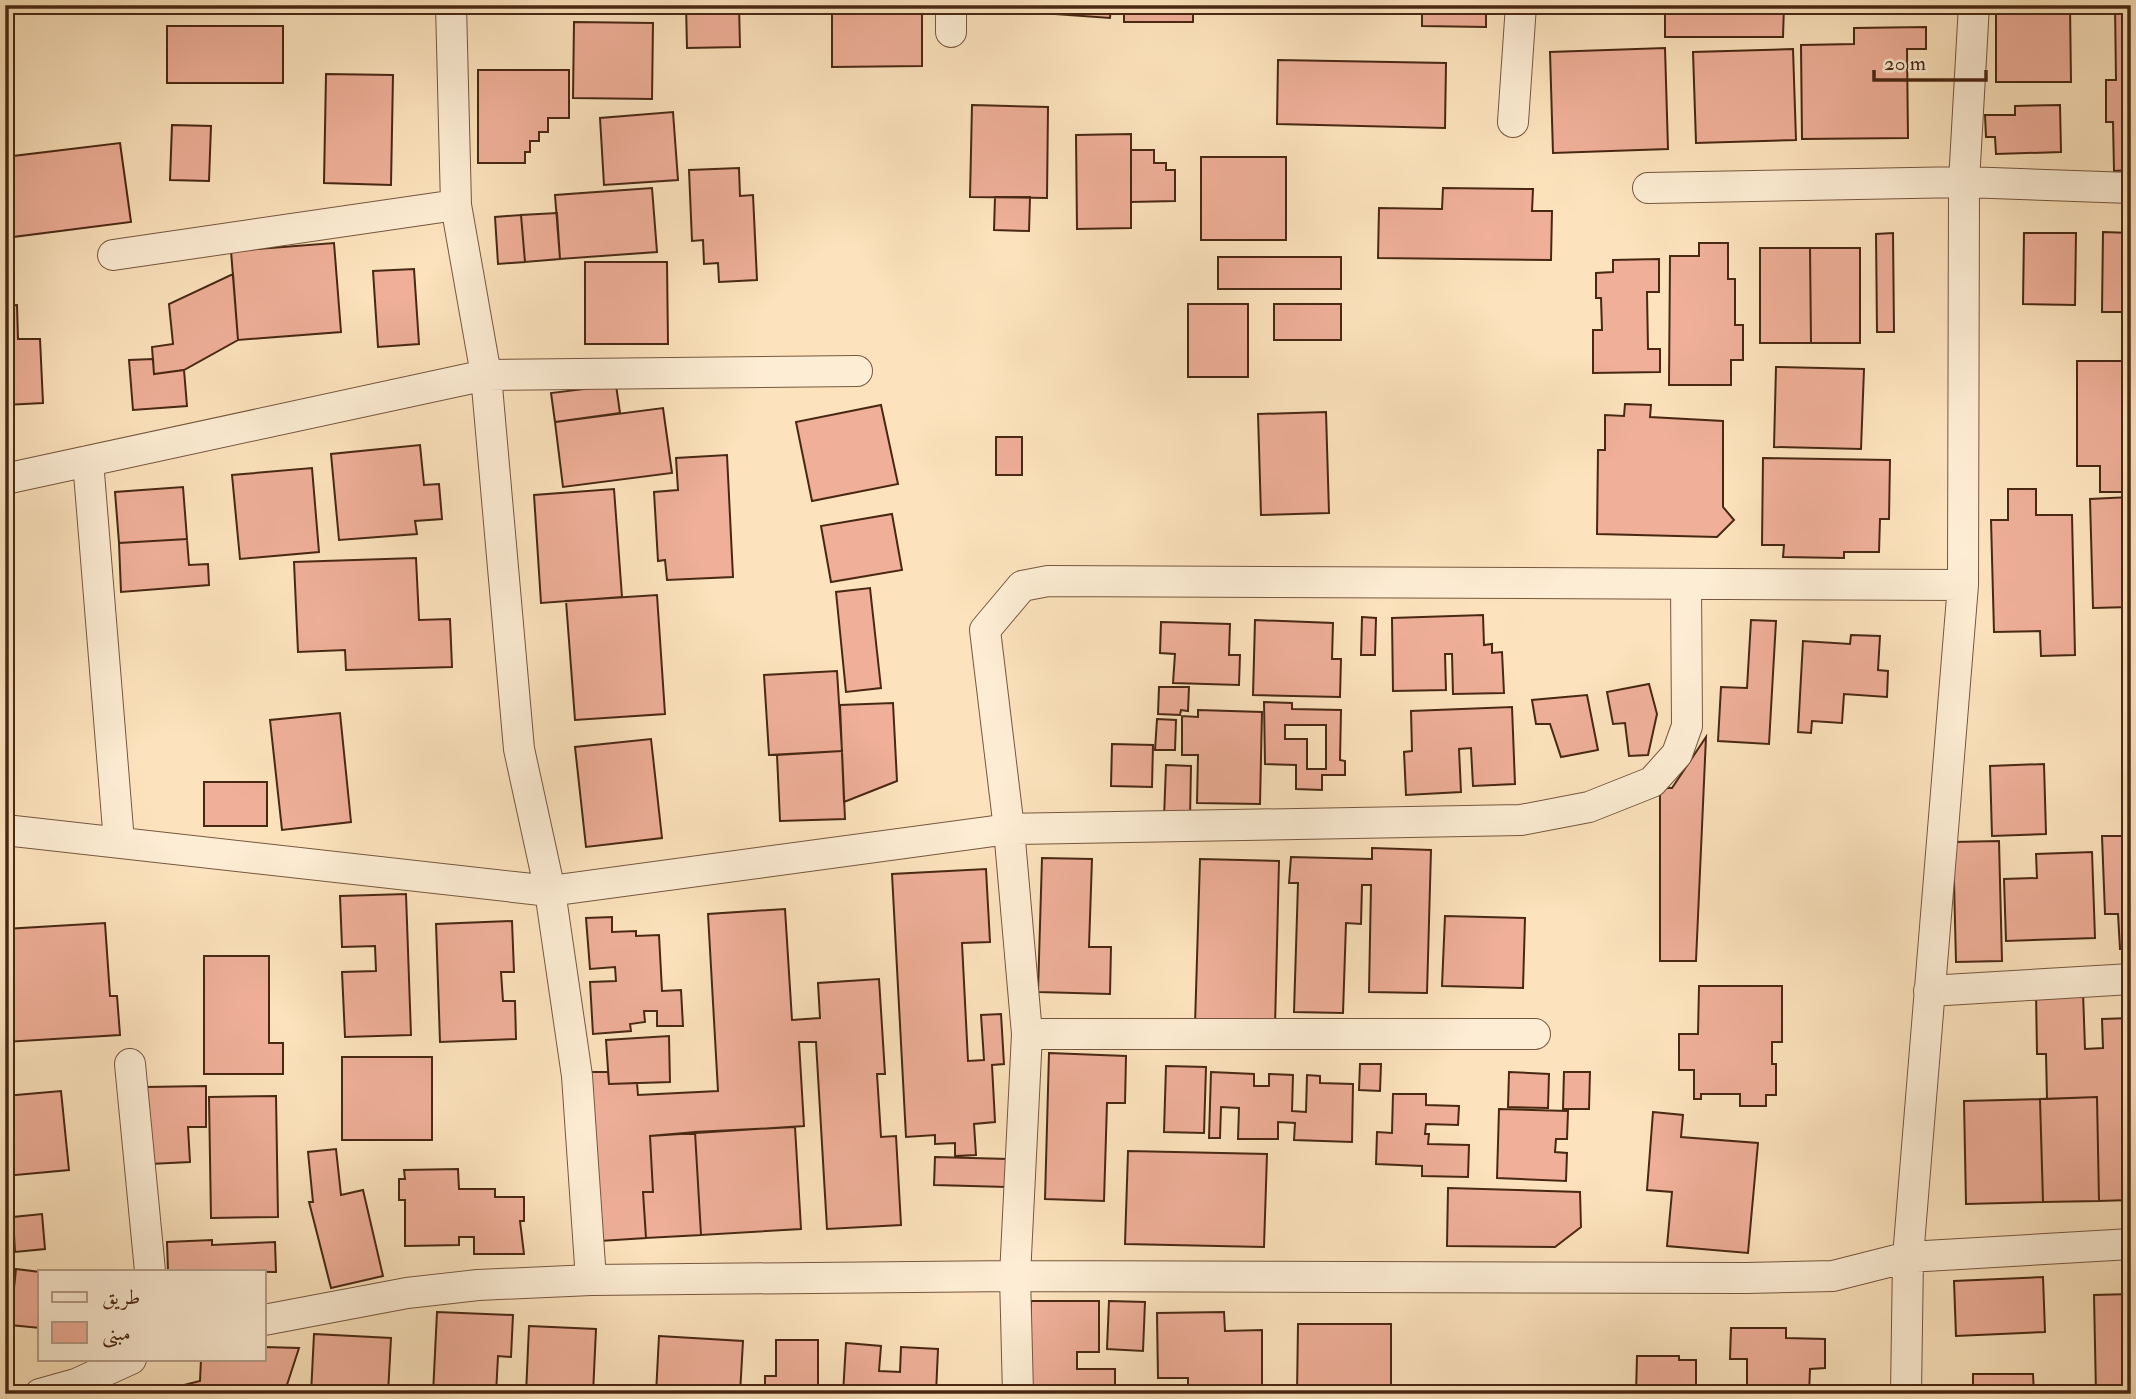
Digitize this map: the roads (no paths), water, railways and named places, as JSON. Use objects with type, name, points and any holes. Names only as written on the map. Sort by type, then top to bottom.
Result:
[{"type":"street","points":[[450,5],[456,205],[486,375],[519,749],[550,891],[577,1076],[591,1280]]},
{"type":"street","points":[[1513,122],[1521,5]]},
{"type":"street","points":[[1906,1394],[1908,1257],[1963,585],[1964,182],[1974,5]]},
{"type":"street","points":[[1648,188],[1964,182],[2131,188]]},
{"type":"street","points":[[113,255],[456,205]]},
{"type":"street","points":[[5,479],[486,375],[858,371]]},
{"type":"street","points":[[88,461],[119,842]]},
{"type":"street","points":[[1018,1394],[1015,1276],[1027,1034],[1009,829],[985,631],[1021,586],[1048,581],[1963,585]]},
{"type":"street","points":[[5,830],[550,891],[1009,829],[1521,820],[1589,807],[1652,782],[1677,754],[1687,726],[1686,584]]},
{"type":"street","points":[[1929,991],[2131,979]]},
{"type":"street","points":[[1027,1034],[1535,1034]]},
{"type":"street","points":[[130,1064],[150,1270]]},
{"type":"street","points":[[266,1320],[407,1293],[478,1285],[591,1280],[1015,1276],[1833,1276],[1908,1257],[2131,1244]]},
{"type":"street","points":[[40,1394],[76,1384],[129,1360]]}]
